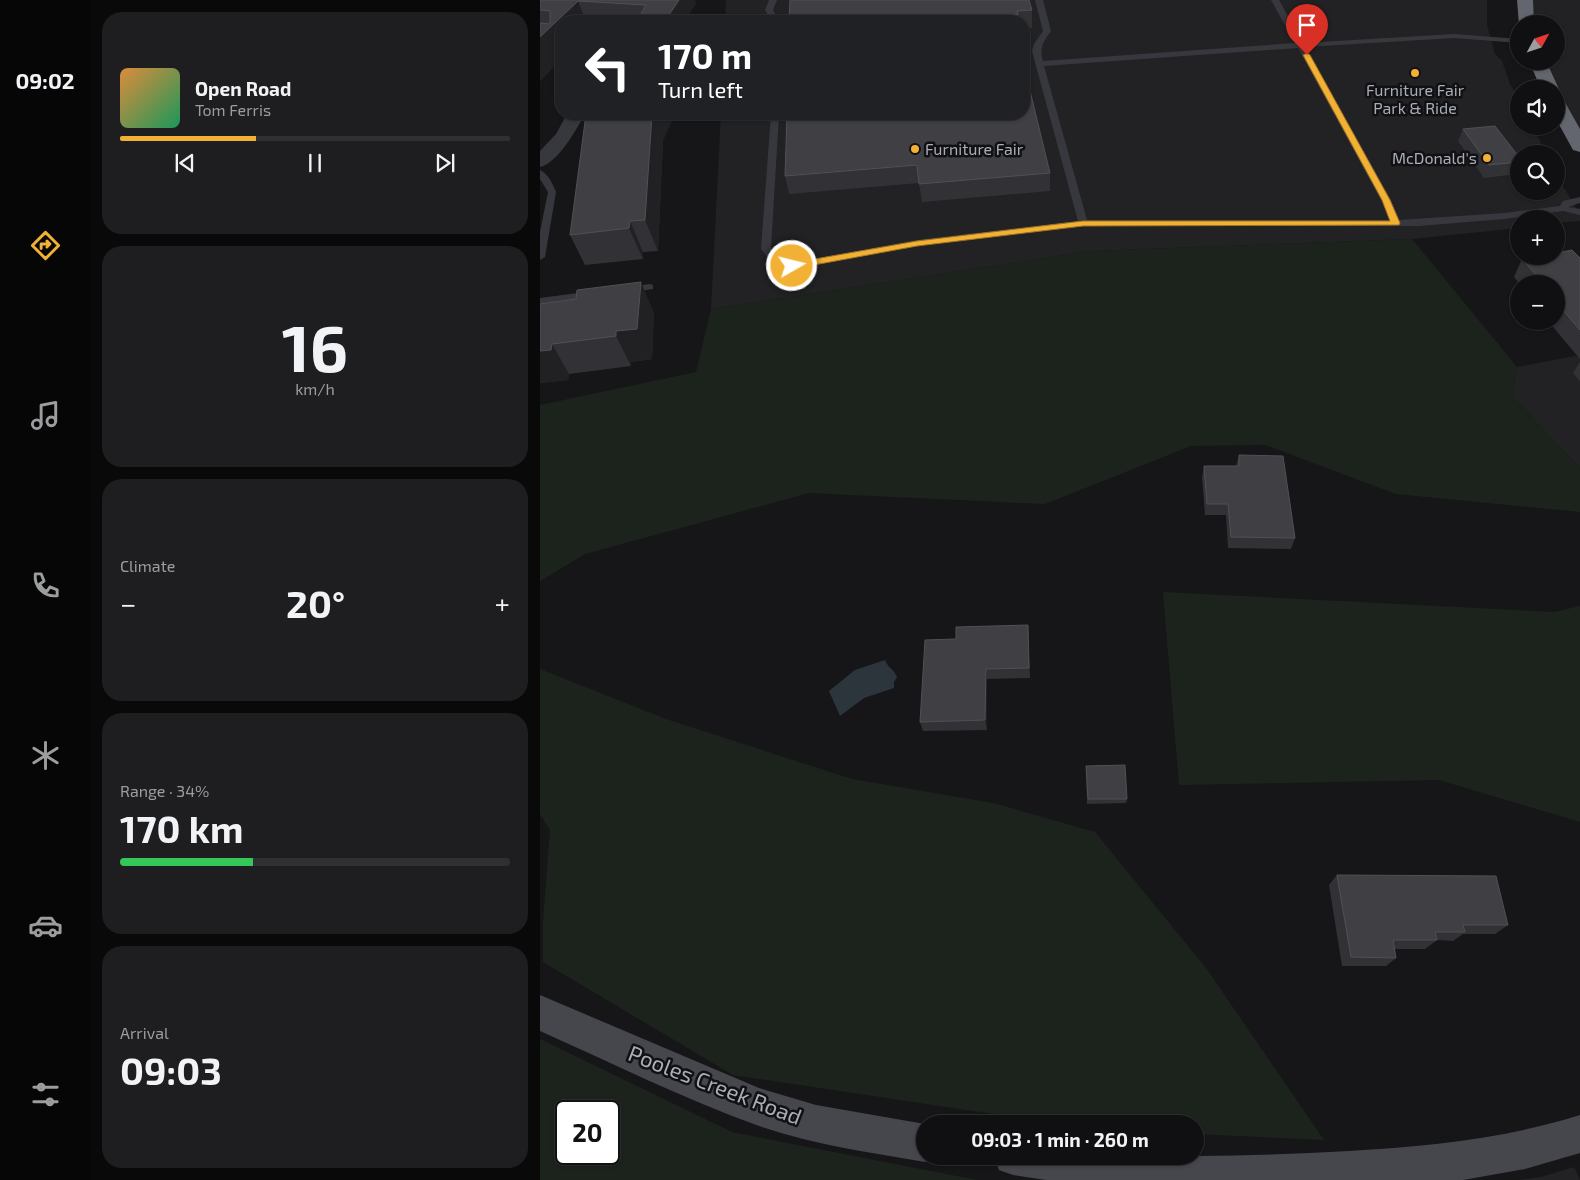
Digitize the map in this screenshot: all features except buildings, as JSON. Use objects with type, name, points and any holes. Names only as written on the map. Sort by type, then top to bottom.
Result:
[{"type":"highway","points":[[1525,0],[1526,15]]},
{"type":"highway","points":[[1565,118],[1580,146]]},
{"type":"main road","name":"Pooles Creek Road","points":[[540,1013],[759,1107],[816,1124],[916,1141]]},
{"type":"main road","points":[[1080,1165],[1132,1172],[1206,1176],[1415,1166],[1462,1170],[1580,1134]]},
{"type":"street","points":[[540,162],[553,150],[573,120]]},
{"type":"lane","points":[[772,15],[769,10],[773,0]]},
{"type":"lane","points":[[1039,0],[1047,31],[1038,44],[1036,51],[1083,223]]},
{"type":"lane","points":[[1275,0],[1302,45],[1386,200],[1396,223]]},
{"type":"lane","points":[[1040,64],[1454,36],[1510,40]]},
{"type":"lane","points":[[775,120],[766,249],[775,261],[792,266],[917,243],[1083,223],[1446,222],[1563,208],[1580,212]]},
{"type":"lane","points":[[540,173],[549,184],[552,192],[540,257]]},
{"type":"lane","points":[[1563,208],[1566,202],[1580,200]]},
{"type":"lane","points":[[540,301],[650,287]]},
{"type":"shaded area","points":[[726,0],[1487,0],[1487,25],[1495,54],[1502,61],[1510,84],[1510,135],[1537,135],[1542,145],[1510,145],[1510,200],[1565,200],[1565,190],[1580,214],[1580,221],[1565,222],[1565,210],[1510,210],[1510,229],[1412,239],[1092,251],[711,309],[721,120],[1030,120],[1030,15],[725,15]]},
{"type":"shaded area","points":[[1525,0],[1580,0],[1580,146],[1565,118],[1565,80],[1550,80],[1543,70],[1565,70],[1565,15],[1526,15]]},
{"type":"shaded area","points":[[1412,239],[1517,367],[1512,397],[1580,468],[1580,512],[1396,494],[1266,445],[1191,446],[1045,504],[809,493],[585,554],[540,581],[540,405],[696,372],[711,309],[1092,251]]},
{"type":"shaded area","points":[[1580,355],[1580,468],[1512,397],[1517,367]]},
{"type":"shaded area","points":[[1163,592],[1554,612],[1580,606],[1580,822],[1439,780],[1179,785]]},
{"type":"shaded area","points":[[885,660],[897,677],[894,682],[894,688],[864,698],[840,716],[829,691],[855,670]]},
{"type":"shaded area","points":[[540,669],[666,719],[852,779],[993,803],[1095,832],[1206,968],[1324,1140],[1204,1134],[1204,1115],[999,1115],[733,1075],[543,962],[543,922],[550,830],[540,814]]},
{"type":"shaded area","points":[[540,1039],[732,1132],[977,1180],[540,1180]]},
{"type":"shaded area","points":[[1574,1167],[1580,1180],[1518,1180],[1541,1177]]},
{"type":"place","name":"Furniture Fair Park & Ride","points":[[1415,73]]},
{"type":"place","name":"Furniture Fair","points":[[915,149]]},
{"type":"place","name":"McDonald's","points":[[1487,158]]},
{"type":"route","points":[[792,266],[917,243],[1083,223],[1396,223],[1386,200],[1307,55]]}]
